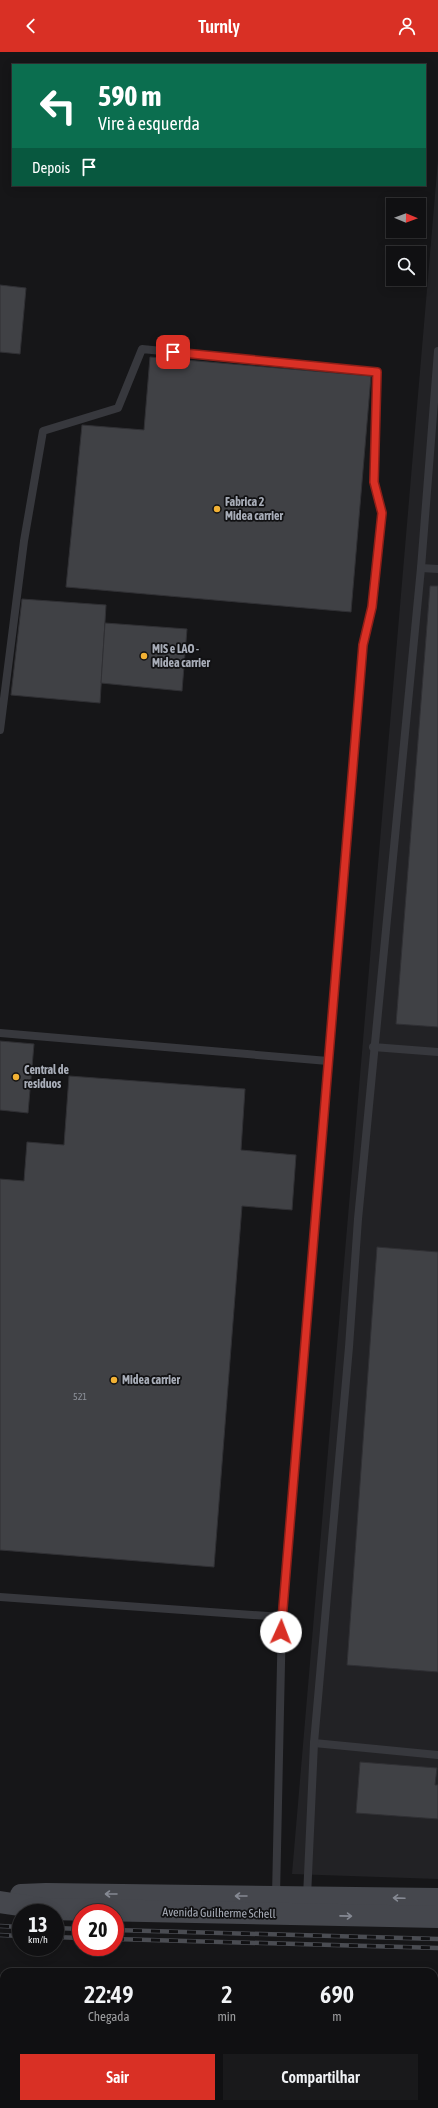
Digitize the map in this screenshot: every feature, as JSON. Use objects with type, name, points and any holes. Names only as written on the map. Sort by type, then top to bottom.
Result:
[{"type":"main road","name":"Avenida Guilherme Schell","points":[[0,1897],[46,1894],[307,1906],[438,1917]]},
{"type":"main road","name":"Avenida Guilherme Schell","points":[[307,1906],[438,1899]]},
{"type":"main road","name":"Avenida Guilherme Schell","points":[[0,1902],[46,1909],[276,1905]]},
{"type":"lane","points":[[0,730],[24,541],[42,431],[118,408],[142,349],[377,372],[374,482],[382,513],[372,607],[363,645],[282,1617],[276,1905]]},
{"type":"lane","points":[[307,1906],[314,1743],[373,1047],[421,568],[438,351]]},
{"type":"lane","points":[[421,568],[438,569]]},
{"type":"lane","points":[[0,1033],[328,1061]]},
{"type":"lane","points":[[373,1047],[438,1052]]},
{"type":"lane","points":[[0,1597],[282,1617]]},
{"type":"lane","points":[[314,1743],[438,1755]]},
{"type":"shaded area","points":[[438,160],[438,1879],[292,1874]]},
{"type":"building","points":[[0,285],[26,288],[20,354],[0,352]]},
{"type":"building","name":"Fabrica 2 Midea carrier","points":[[150,357],[371,376],[351,612],[66,587],[82,425],[144,430]]},
{"type":"building","points":[[430,586],[438,586],[438,1027],[396,1024]]},
{"type":"building","points":[[22,599],[106,605],[100,703],[11,695]]},
{"type":"building","name":"MIS e LAO - Midea carrier","points":[[105,623],[187,629],[182,691],[101,683]]},
{"type":"building","name":"Central de residuos","points":[[0,1041],[34,1044],[28,1113],[0,1110]]},
{"type":"building","name":"Midea carrier","points":[[69,1076],[245,1089],[241,1150],[296,1155],[292,1210],[242,1206],[214,1567],[0,1550],[0,1179],[24,1181],[27,1142],[64,1145]]},
{"type":"building","points":[[377,1247],[438,1252],[438,1672],[347,1665]]},
{"type":"building","points":[[360,1762],[437,1768],[435,1785],[438,1785],[438,1819],[356,1813]]},
{"type":"railway","points":[[0,1926],[12,1927]]},
{"type":"railway","points":[[64,1928],[72,1929]]},
{"type":"railway","points":[[124,1930],[438,1939]]},
{"type":"railway","points":[[0,1935],[12,1936]]},
{"type":"railway","points":[[64,1937],[72,1938]]},
{"type":"railway","points":[[124,1939],[438,1948]]},
{"type":"place","name":"Fabrica 2 Midea carrier","points":[[217,509]]},
{"type":"place","name":"MIS e LAO - Midea carrier","points":[[144,656]]},
{"type":"place","name":"Central de residuos","points":[[16,1077]]},
{"type":"place","name":"Midea carrier","points":[[114,1380]]},
{"type":"route","points":[[173,352],[377,372],[374,482],[382,513],[372,607],[363,645],[281,1632]]}]
